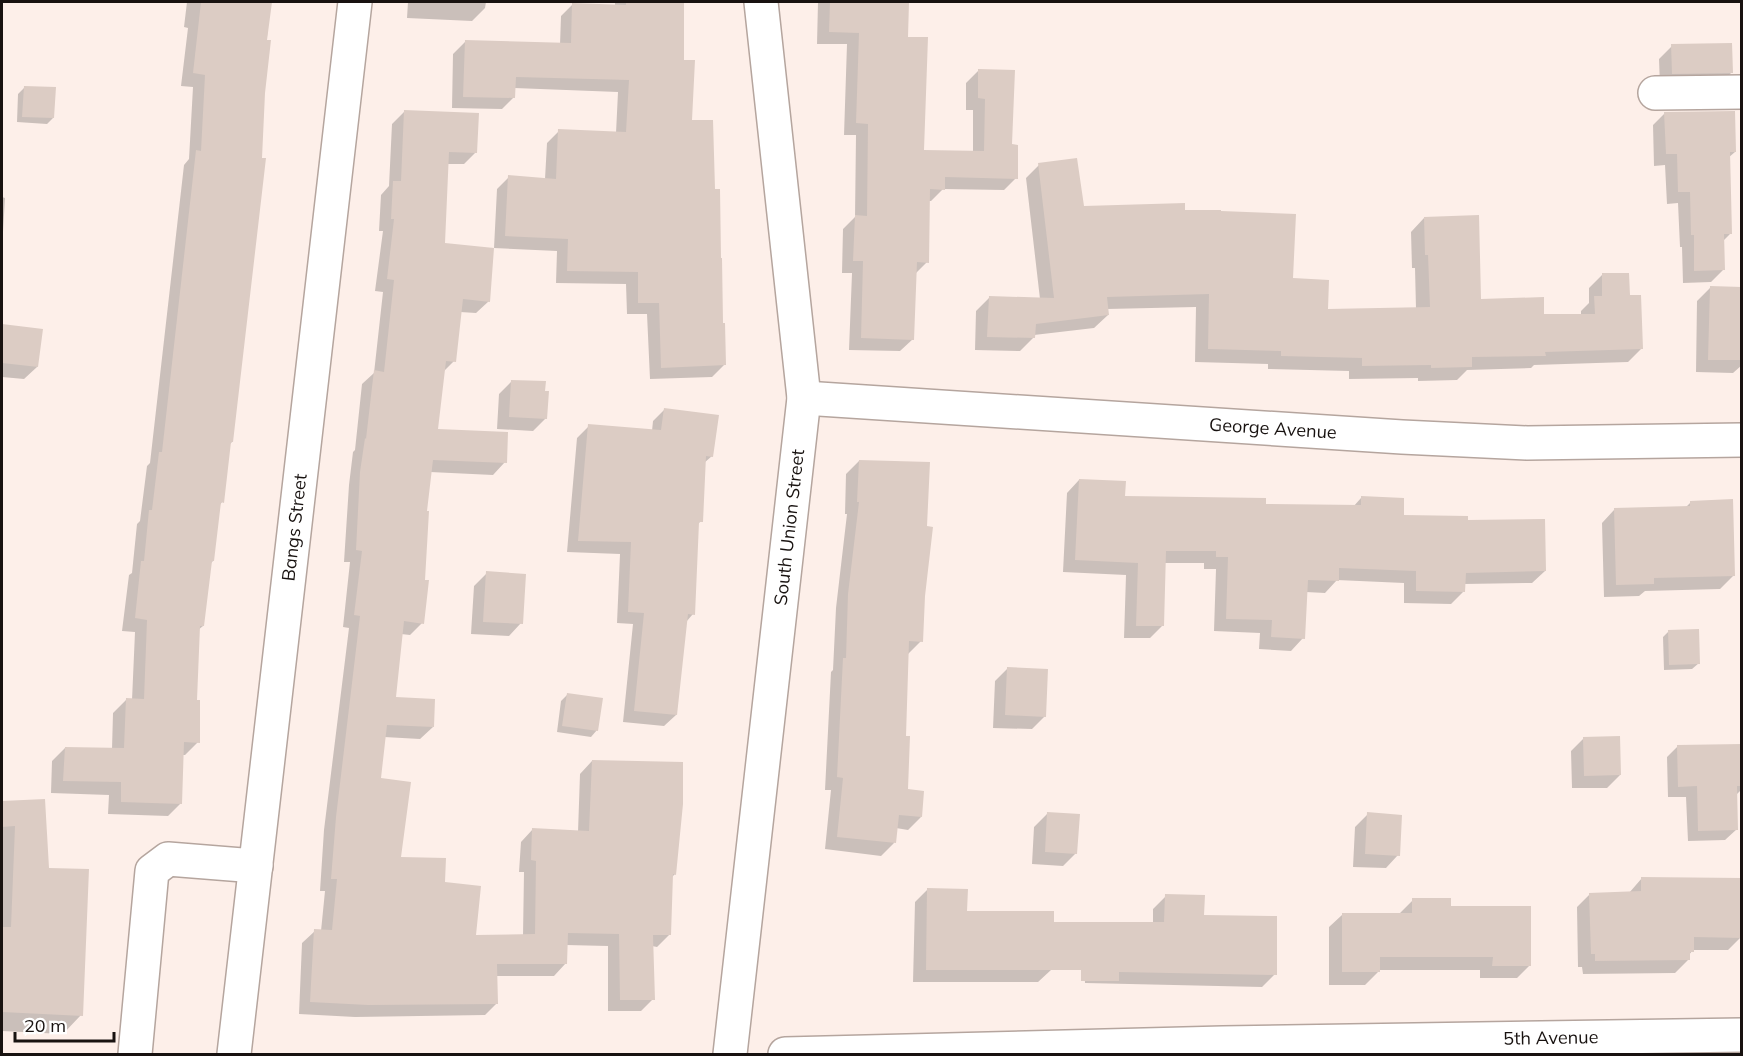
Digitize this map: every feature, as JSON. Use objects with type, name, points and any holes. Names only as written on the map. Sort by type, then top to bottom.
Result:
[{"type":"street","name":"Bangs Street","points":[[234,1054],[355,2]]},
{"type":"street","name":"South Union Street","points":[[730,1054],[804,398],[761,2]]},
{"type":"street","points":[[1655,93],[1742,92]]},
{"type":"street","name":"George Avenue","points":[[804,398],[1527,443],[1742,440]]},
{"type":"street","points":[[135,1054],[152,871],[168,859],[256,866]]},
{"type":"street","name":"5th Avenue","points":[[785,1054],[1223,1049],[1742,1035]]},
{"type":"building","points":[[201,2],[272,2],[267,40],[271,40],[265,93],[262,158],[266,158],[233,442],[231,442],[224,503],[221,502],[204,626],[200,626],[197,700],[200,700],[200,743],[184,742],[182,804],[121,802],[121,782],[63,781],[65,747],[124,748],[126,698],[144,699],[147,620],[135,618],[149,510],[152,510],[159,452],[162,452],[196,150],[201,151],[205,75],[193,73]]},
{"type":"building","points":[[626,2],[684,2],[684,60],[695,60],[692,120],[713,120],[715,189],[720,189],[726,365],[661,368],[659,303],[638,303],[638,272],[567,271],[568,239],[505,236],[508,175],[556,179],[558,129],[626,132],[629,80],[516,77],[515,98],[463,97],[465,40],[571,43],[572,3],[626,5]]},
{"type":"building","points":[[830,2],[909,2],[908,37],[928,37],[924,150],[984,151],[985,99],[978,98],[978,69],[1015,70],[1012,144],[1018,145],[1018,179],[945,177],[945,190],[930,189],[929,263],[917,262],[914,340],[861,338],[863,261],[853,261],[855,215],[867,216],[868,124],[856,123],[859,33],[829,32]]},
{"type":"building","points":[[1732,43],[1733,73],[1672,74],[1671,44]]},
{"type":"building","points":[[24,86],[56,87],[54,118],[22,117]]},
{"type":"building","points":[[404,110],[479,113],[477,153],[449,152],[445,243],[494,248],[490,302],[463,299],[456,362],[446,361],[438,429],[508,432],[507,463],[433,460],[427,511],[429,511],[425,580],[429,580],[424,624],[404,621],[396,697],[435,699],[434,727],[387,725],[381,778],[411,782],[401,857],[446,858],[445,882],[481,886],[476,935],[535,934],[536,861],[531,860],[532,828],[589,831],[592,760],[683,762],[683,804],[676,875],[673,874],[671,935],[653,935],[655,1000],[620,1000],[619,934],[568,933],[567,964],[497,964],[498,1004],[368,1005],[310,1002],[314,929],[332,930],[337,879],[331,879],[336,817],[360,616],[354,615],[362,551],[356,550],[360,472],[374,370],[384,372],[394,280],[387,279],[394,219],[391,219],[393,181],[401,181]]},
{"type":"building","points":[[1735,111],[1736,152],[1730,152],[1732,234],[1724,234],[1725,270],[1694,271],[1694,235],[1691,235],[1690,192],[1678,192],[1677,154],[1666,154],[1664,112]]},
{"type":"building","points":[[1077,158],[1084,206],[1185,203],[1185,210],[1296,214],[1293,278],[1329,280],[1328,309],[1430,307],[1424,217],[1479,215],[1481,299],[1544,297],[1544,314],[1595,314],[1594,296],[1602,296],[1602,273],[1629,273],[1630,295],[1641,295],[1643,349],[1545,352],[1546,356],[1472,357],[1472,367],[1431,368],[1431,365],[1362,366],[1362,358],[1281,356],[1281,351],[1208,349],[1209,294],[1107,297],[1109,315],[1036,324],[1035,338],[987,337],[989,296],[1054,298],[1038,163]]},
{"type":"building","points":[[1710,286],[1742,287],[1742,360],[1708,360]]},
{"type":"building","points":[[2,324],[43,329],[38,367],[2,363]]},
{"type":"building","points":[[511,380],[546,381],[545,391],[549,391],[547,419],[509,417]]},
{"type":"building","points":[[664,408],[719,415],[713,457],[706,456],[703,522],[699,522],[695,615],[688,614],[677,715],[634,711],[644,613],[628,612],[631,542],[578,541],[588,424],[661,430]]},
{"type":"building","points":[[859,460],[930,462],[927,526],[933,527],[925,596],[923,642],[909,641],[906,736],[910,736],[908,789],[924,791],[922,817],[899,815],[896,843],[837,837],[843,778],[837,777],[843,658],[846,658],[848,594],[859,502],[857,502]]},
{"type":"building","points":[[1079,479],[1126,481],[1125,496],[1266,498],[1266,504],[1361,505],[1361,496],[1404,498],[1404,515],[1468,516],[1468,520],[1545,519],[1546,571],[1466,573],[1465,592],[1416,591],[1416,571],[1339,568],[1339,581],[1308,580],[1305,639],[1271,637],[1272,620],[1226,619],[1228,557],[1216,557],[1216,551],[1166,551],[1164,626],[1136,626],[1138,563],[1075,560]]},
{"type":"building","points":[[1733,499],[1735,576],[1654,578],[1654,584],[1616,585],[1614,508],[1690,506],[1690,501]]},
{"type":"building","points":[[486,571],[526,574],[523,624],[483,622]]},
{"type":"building","points":[[1699,629],[1700,664],[1669,665],[1668,630]]},
{"type":"building","points":[[1007,667],[1048,669],[1046,717],[1005,715]]},
{"type":"building","points":[[567,693],[603,698],[598,731],[562,726]]},
{"type":"building","points":[[1620,736],[1621,775],[1584,776],[1583,737]]},
{"type":"building","points":[[1742,744],[1742,786],[1737,786],[1738,830],[1698,831],[1697,786],[1678,787],[1677,745]]},
{"type":"building","points":[[45,799],[49,868],[89,869],[83,1016],[2,1012],[2,927],[11,927],[15,826],[2,827],[2,801]]},
{"type":"building","points":[[1047,812],[1080,814],[1077,854],[1045,852]]},
{"type":"building","points":[[1367,812],[1402,815],[1400,856],[1365,854]]},
{"type":"building","points":[[1641,877],[1742,878],[1742,938],[1694,937],[1694,952],[1690,952],[1690,960],[1595,961],[1595,954],[1591,954],[1589,893],[1641,891]]},
{"type":"building","points":[[927,888],[968,889],[967,911],[1054,911],[1054,922],[1164,922],[1165,894],[1205,895],[1204,915],[1277,916],[1277,975],[1119,972],[1119,981],[1081,981],[1081,970],[926,970]]},
{"type":"building","points":[[1412,898],[1451,898],[1451,906],[1531,906],[1531,966],[1492,966],[1493,957],[1380,957],[1380,972],[1342,972],[1342,913],[1412,913]]}]
